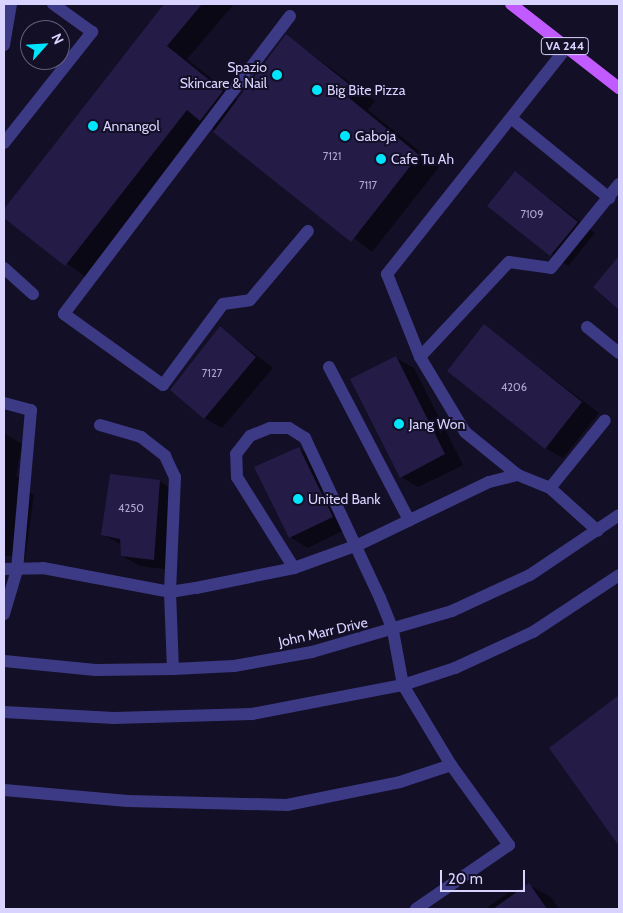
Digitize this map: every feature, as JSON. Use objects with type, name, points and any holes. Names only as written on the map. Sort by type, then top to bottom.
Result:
[{"type":"main road","name":"VA 244","points":[[511,4],[619,88]]},
{"type":"street","points":[[4,45],[11,4]]},
{"type":"street","points":[[4,143],[92,32],[53,4]]},
{"type":"street","points":[[290,16],[64,314],[163,385],[223,304],[250,300],[308,231]]},
{"type":"street","points":[[566,47],[387,274],[420,357],[465,432],[518,475],[550,488],[598,531]]},
{"type":"street","points":[[510,118],[609,198]]},
{"type":"street","points":[[420,357],[509,262],[551,268],[619,184]]},
{"type":"street","points":[[4,268],[33,294]]},
{"type":"street","points":[[587,327],[619,353]]},
{"type":"street","points":[[329,367],[409,520]]},
{"type":"street","points":[[4,403],[31,410],[17,570],[4,614]]},
{"type":"street","points":[[550,488],[604,420]]},
{"type":"street","points":[[100,425],[140,437],[165,456],[175,477],[170,592],[173,669]]},
{"type":"street","points":[[294,568],[237,478],[236,454],[250,436],[270,428],[289,428],[305,438],[358,545],[393,631],[403,685],[451,765],[509,844],[416,909]]},
{"type":"street","points":[[4,569],[43,568],[170,592],[294,568],[358,545],[489,482],[518,475]]},
{"type":"street","name":"John Marr Drive","points":[[4,662],[96,670],[173,669],[234,666],[312,652],[393,631],[452,611],[530,575],[598,531],[619,515]]},
{"type":"street","points":[[4,712],[114,718],[252,714],[403,685],[455,668],[533,632],[619,575]]},
{"type":"street","points":[[4,790],[128,802],[287,805],[400,782],[451,765]]},
{"type":"building","points":[[164,4],[202,4],[167,46],[223,91],[200,121],[187,110],[65,266],[4,218],[4,209]]},
{"type":"building","points":[[286,34],[355,89],[348,97],[419,155],[351,242],[213,132]]},
{"type":"building","points":[[515,171],[578,222],[550,256],[487,206]]},
{"type":"building","points":[[619,256],[619,310],[593,287]]},
{"type":"building","points":[[484,324],[582,402],[545,449],[447,371]]},
{"type":"building","points":[[220,326],[256,357],[204,419],[170,390]]},
{"type":"building","points":[[396,356],[445,454],[400,478],[350,379]]},
{"type":"building","points":[[299,447],[333,517],[289,538],[254,467]]},
{"type":"building","points":[[110,474],[160,480],[154,560],[121,556],[120,539],[101,535]]},
{"type":"building","points":[[619,695],[619,846],[549,748]]},
{"type":"building","points":[[529,883],[547,909],[493,909]]},
{"type":"place","name":"Spazio Skincare & Nail","points":[[277,75]]},
{"type":"place","name":"Big Bite Pizza","points":[[317,90]]},
{"type":"place","name":"Annangol","points":[[93,126]]},
{"type":"place","name":"Gaboja","points":[[345,136]]},
{"type":"place","name":"Cafe Tu Ah","points":[[381,159]]},
{"type":"place","name":"Jang Won","points":[[399,424]]},
{"type":"place","name":"United Bank","points":[[298,499]]}]
